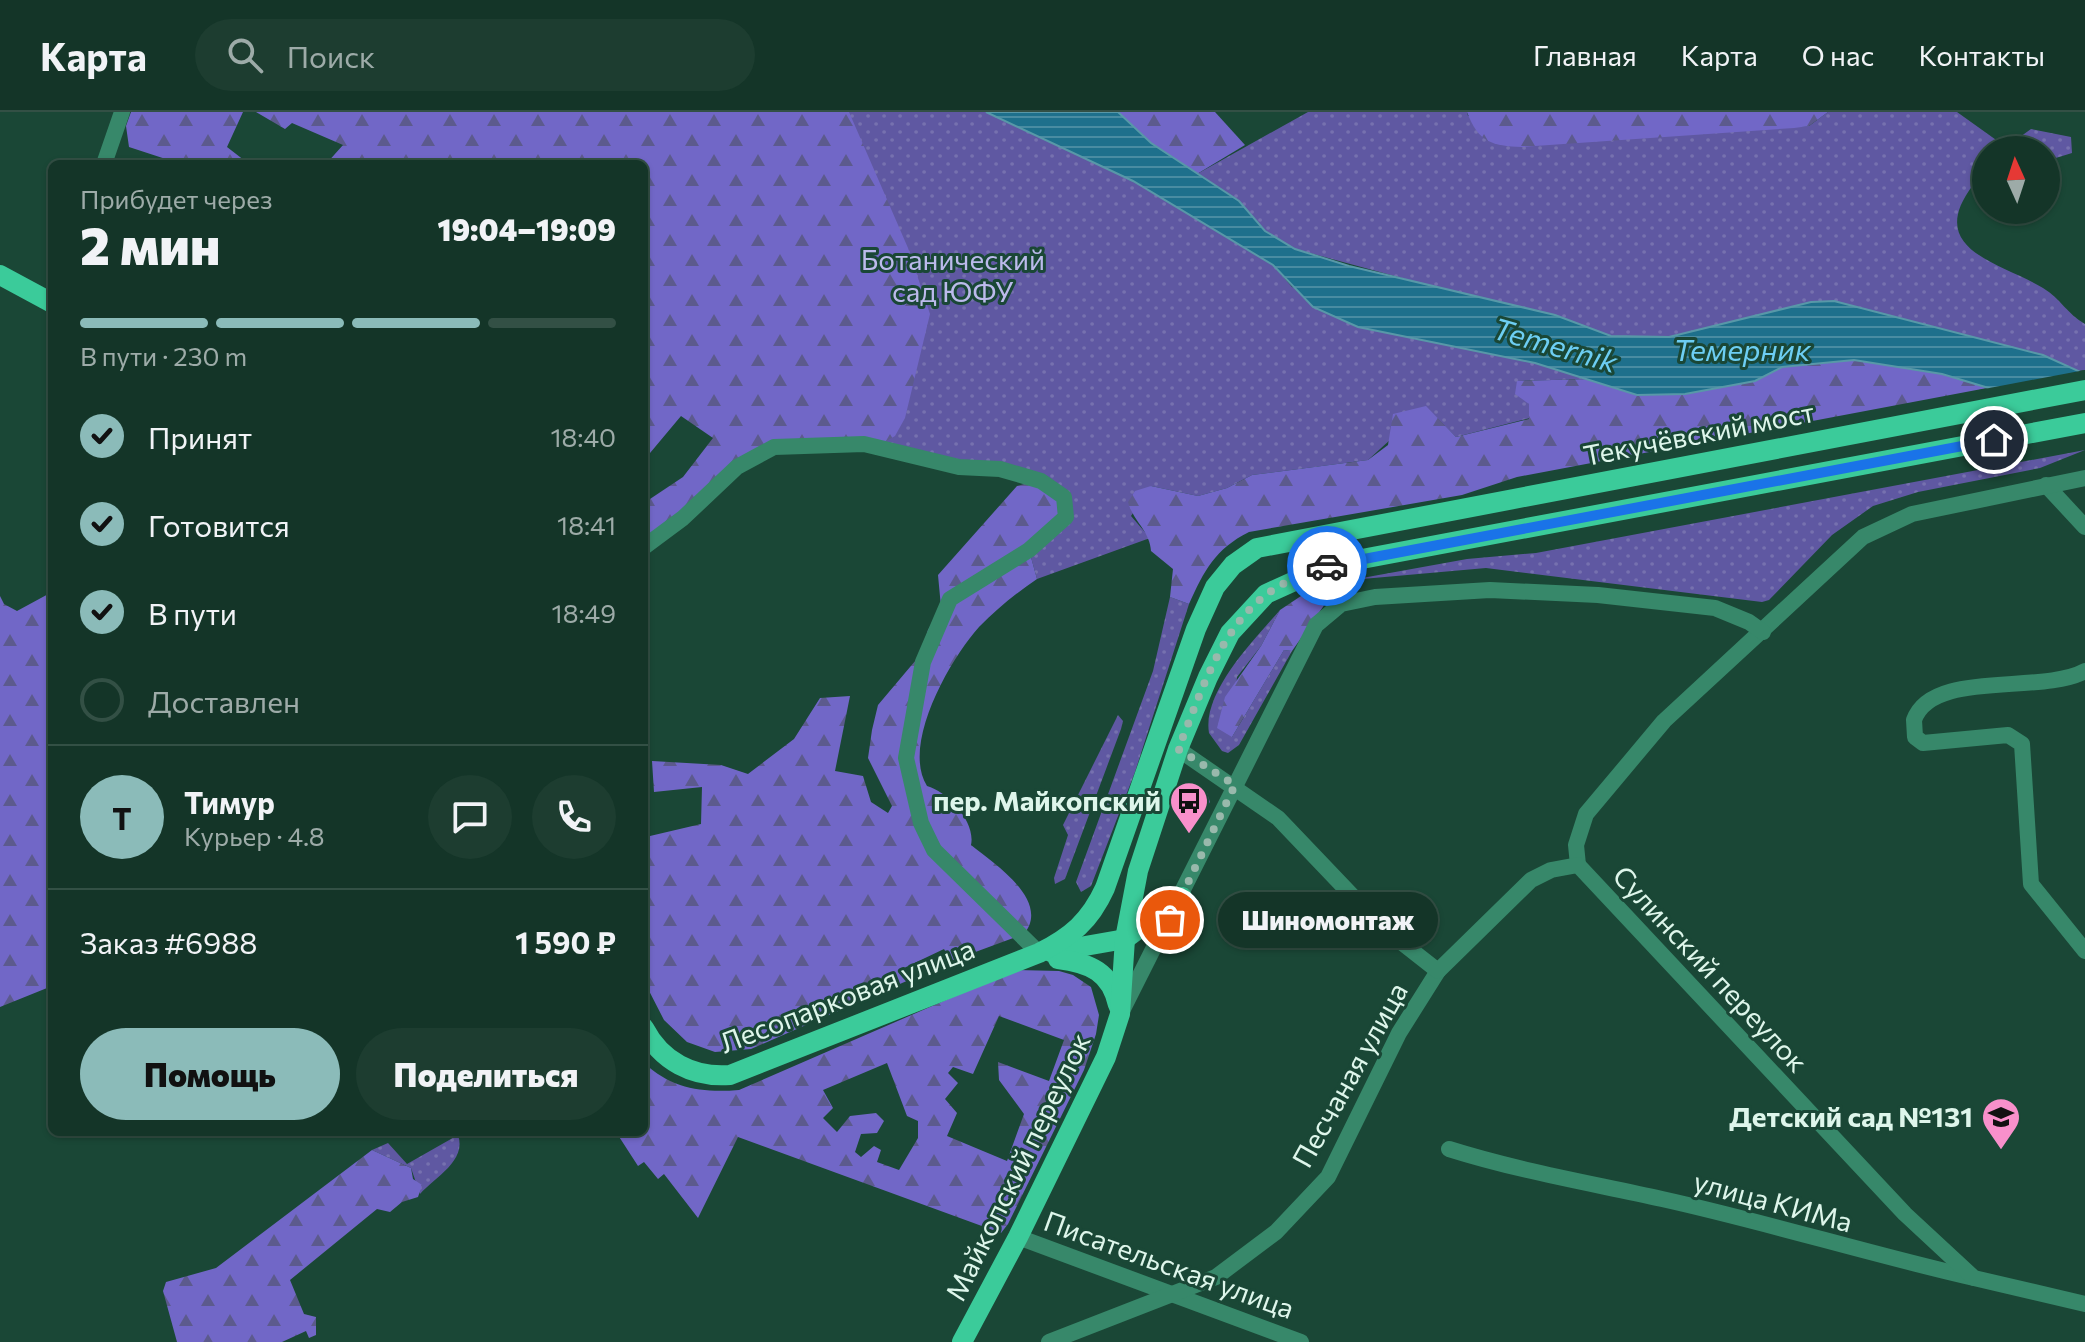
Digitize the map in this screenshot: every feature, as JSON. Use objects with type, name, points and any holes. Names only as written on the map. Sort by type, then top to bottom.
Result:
[{"type":"main road","points":[[0,275],[48,299]]},
{"type":"main road","name":"Текучёвский мост","points":[[1105,888],[1196,629],[1215,587],[1233,565],[1257,548],[2085,390]]},
{"type":"main road","name":"Майкопский переулок","points":[[962,1342],[1096,1081],[1120,1014],[1125,939],[1138,871],[1178,749],[1230,633],[1266,594],[1330,565],[2085,423]]},
{"type":"main road","points":[[1105,888],[1110,901],[1130,909],[1182,897]]},
{"type":"main road","points":[[1039,953],[1061,943],[1085,923],[1105,888]]},
{"type":"main road","points":[[1039,953],[1125,939],[1182,897]]},
{"type":"main road","points":[[1039,953],[1084,962],[1100,971],[1110,983],[1120,1014]]},
{"type":"main road","name":"Лесопарковая улица","points":[[648,1035],[656,1048],[677,1064],[702,1075],[730,1075],[1039,953]]},
{"type":"street","points":[[105,160],[118,113]]},
{"type":"street","points":[[648,544],[683,518],[737,467],[774,447],[864,444],[959,467],[1000,469],[1041,481],[1064,497],[1066,517],[1029,550],[950,599],[923,662],[906,758],[921,823],[934,850],[1039,953]]},
{"type":"street","points":[[1578,865],[1576,845],[1586,814],[1664,721],[1763,632],[1840,555],[1886,524],[1939,507],[2085,478]]},
{"type":"street","points":[[2046,485],[2085,527]]},
{"type":"street","name":"Майкопский переулок","points":[[1120,1014],[1182,897],[1316,625],[1341,604],[1375,597],[1490,590],[1598,595],[1715,608],[1742,618],[1763,632]]},
{"type":"street","points":[[2085,671],[2046,683],[1947,691],[1928,699],[1914,720],[1915,737],[1923,743],[2008,735],[2022,744],[2031,884],[2085,951]]},
{"type":"street","points":[[1178,749],[1235,785],[1278,818],[1382,927],[1438,971]]},
{"type":"street","name":"Песчаная улица","points":[[1049,1342],[1173,1296],[1216,1277],[1246,1258],[1320,1186],[1399,1033],[1438,971],[1531,880],[1551,870],[1578,865]]},
{"type":"street","name":"Сулинский переулок","points":[[1578,865],[1905,1214],[1974,1278]]},
{"type":"street","name":"улица КИМа","points":[[1449,1149],[1520,1171],[1662,1199],[1869,1254],[2085,1304]]},
{"type":"street","name":"Писательская улица","points":[[1018,1237],[1301,1342]]},
{"type":"green space","points":[[131,112],[243,112],[227,147],[244,160],[169,160],[129,147],[126,126]]},
{"type":"green space","points":[[256,112],[849,112],[908,248],[930,314],[905,418],[895,436],[883,443],[773,444],[648,540],[648,500],[683,477],[713,438],[681,416],[650,453],[648,451],[648,160],[330,160],[343,145],[292,123],[285,129]]},
{"type":"green space","name":"Ботанический сад ЮФУ","points":[[307,112],[986,112],[1133,181],[1273,265],[1292,287],[1591,379],[1518,381],[1529,404],[1530,418],[1456,437],[1426,407],[1368,460],[1252,475],[1227,488],[1198,496],[1151,486],[1131,516],[1150,538],[1037,579],[1029,550],[1063,493],[883,443],[648,169],[648,160],[618,160]]},
{"type":"green space","points":[[1118,112],[1215,112],[1245,145],[1197,174],[1151,143]]},
{"type":"green space","points":[[1308,112],[1467,112],[1468,116],[1734,130],[1809,126],[1828,112],[1957,112],[1991,136],[1972,136],[1972,187],[1960,207],[1957,225],[1962,239],[1989,261],[2043,288],[2085,324],[2085,370],[2078,371],[2043,355],[1834,301],[1811,302],[1669,337],[1611,336],[1555,315],[1457,293],[1295,249],[1265,231],[1239,201],[1197,174]]},
{"type":"green space","points":[[1467,112],[1828,112],[1809,126],[1794,128],[1522,147],[1487,140],[1476,130]]},
{"type":"green space","points":[[2031,129],[2071,137],[2072,153],[2060,157],[2060,136],[2021,136]]},
{"type":"green space","points":[[1854,360],[1942,374],[1987,388],[1517,477],[1462,495],[1249,532],[1227,546],[1212,562],[1189,604],[1170,597],[1173,569],[1151,551],[1148,538],[1128,502],[1135,491],[1151,486],[1198,496],[1227,488],[1252,475],[1368,460],[1388,445],[1393,414],[1426,406],[1456,437],[1529,419],[1529,404],[1515,394],[1517,381],[1591,379],[1637,395],[1685,394],[1755,381],[1782,367]]},
{"type":"green space","points":[[2085,450],[2040,468],[1918,492],[1873,506],[1832,535],[1769,600],[1762,602],[1486,568],[1351,580],[1467,559],[1536,553]]},
{"type":"green space","points":[[1028,483],[1040,486],[1057,501],[1058,514],[1029,550],[1037,579],[993,614],[967,641],[932,703],[920,748],[921,769],[927,786],[959,809],[969,827],[971,845],[1017,884],[1025,896],[1030,921],[1024,934],[951,961],[944,949],[904,968],[909,980],[751,1049],[715,1052],[687,1042],[664,1020],[648,989],[648,855],[650,836],[701,824],[702,787],[654,792],[652,761],[721,765],[748,774],[794,739],[820,698],[850,696],[835,771],[863,776],[871,802],[888,813],[892,806],[868,758],[878,705],[921,654],[928,630],[941,607],[938,575],[1017,486]]},
{"type":"green space","points":[[1345,582],[1347,596],[1325,604],[1292,651],[1284,650],[1232,737],[1217,728],[1225,697],[1261,646],[1280,610],[1310,590]]},
{"type":"green space","points":[[48,594],[48,988],[0,1007],[0,596],[4,604],[17,611]]},
{"type":"green space","points":[[1170,597],[1189,604],[1135,772],[1091,886],[1081,892],[1076,882],[1153,671]]},
{"type":"green space","points":[[1280,610],[1261,646],[1237,677],[1232,737],[1284,650],[1292,651],[1239,745],[1228,753],[1222,751],[1209,733],[1209,717],[1214,701],[1232,667]]},
{"type":"green space","points":[[1118,715],[1123,721],[1121,729],[1065,879],[1055,884],[1054,878],[1068,835],[1063,825]]},
{"type":"green space","points":[[1184,784],[1207,793],[1210,802],[1204,810],[1195,811],[1183,803],[1180,793]]},
{"type":"green space","points":[[1015,970],[1059,971],[1073,975],[1091,987],[1099,1015],[1084,1070],[1001,1233],[738,1137],[698,1218],[664,1174],[658,1179],[644,1162],[638,1166],[619,1136],[648,1136],[648,1066],[677,1084],[713,1091],[739,1090]],"holes":[[[999,1016],[1064,1040],[1049,1081],[998,1062],[999,1080],[1024,1114],[1007,1161],[947,1136],[957,1113],[945,1099],[958,1083],[948,1073],[953,1067],[973,1074]],[[887,1063],[907,1116],[918,1121],[918,1138],[899,1170],[877,1162],[881,1150],[874,1146],[861,1157],[855,1152],[861,1134],[877,1133],[884,1121],[876,1113],[850,1116],[837,1132],[823,1118],[833,1108],[823,1090]]]},
{"type":"green space","points":[[458,1136],[460,1144],[454,1161],[420,1194],[411,1168],[372,1150],[388,1143],[407,1164]]},
{"type":"green space","points":[[372,1150],[411,1168],[413,1179],[422,1185],[418,1197],[402,1202],[390,1212],[377,1209],[290,1280],[304,1314],[316,1317],[316,1335],[309,1338],[306,1331],[282,1342],[177,1342],[163,1291],[166,1282],[216,1268]]},
{"type":"water","points":[[986,112],[1118,112],[1151,143],[1239,201],[1265,231],[1295,249],[1349,266],[1555,315],[1611,336],[1669,337],[1811,302],[1834,301],[2043,355],[2085,374],[2085,417],[1942,374],[1854,360],[1782,367],[1755,381],[1685,394],[1637,395],[1535,363],[1358,327],[1313,307],[1273,265],[1133,181]]},
{"type":"pier","points":[[2085,370],[2085,421],[1979,390]]},
{"type":"way so far","points":[[1170,920],[1235,785],[1178,749],[1208,677],[1230,633],[1266,594],[1327,566]]},
{"type":"place","name":"пер. Майкопский","points":[[1189,835]]},
{"type":"place","name":"Шиномонтаж","points":[[1170,920]]},
{"type":"place","name":"Детский сад №131","points":[[2001,1151]]},
{"type":"route","points":[[1327,566],[1994,440]]},
{"type":"water label","name":"Temernik","points":[[1555,346]]},
{"type":"water label","name":"Темерник","points":[[1742,351]]}]
